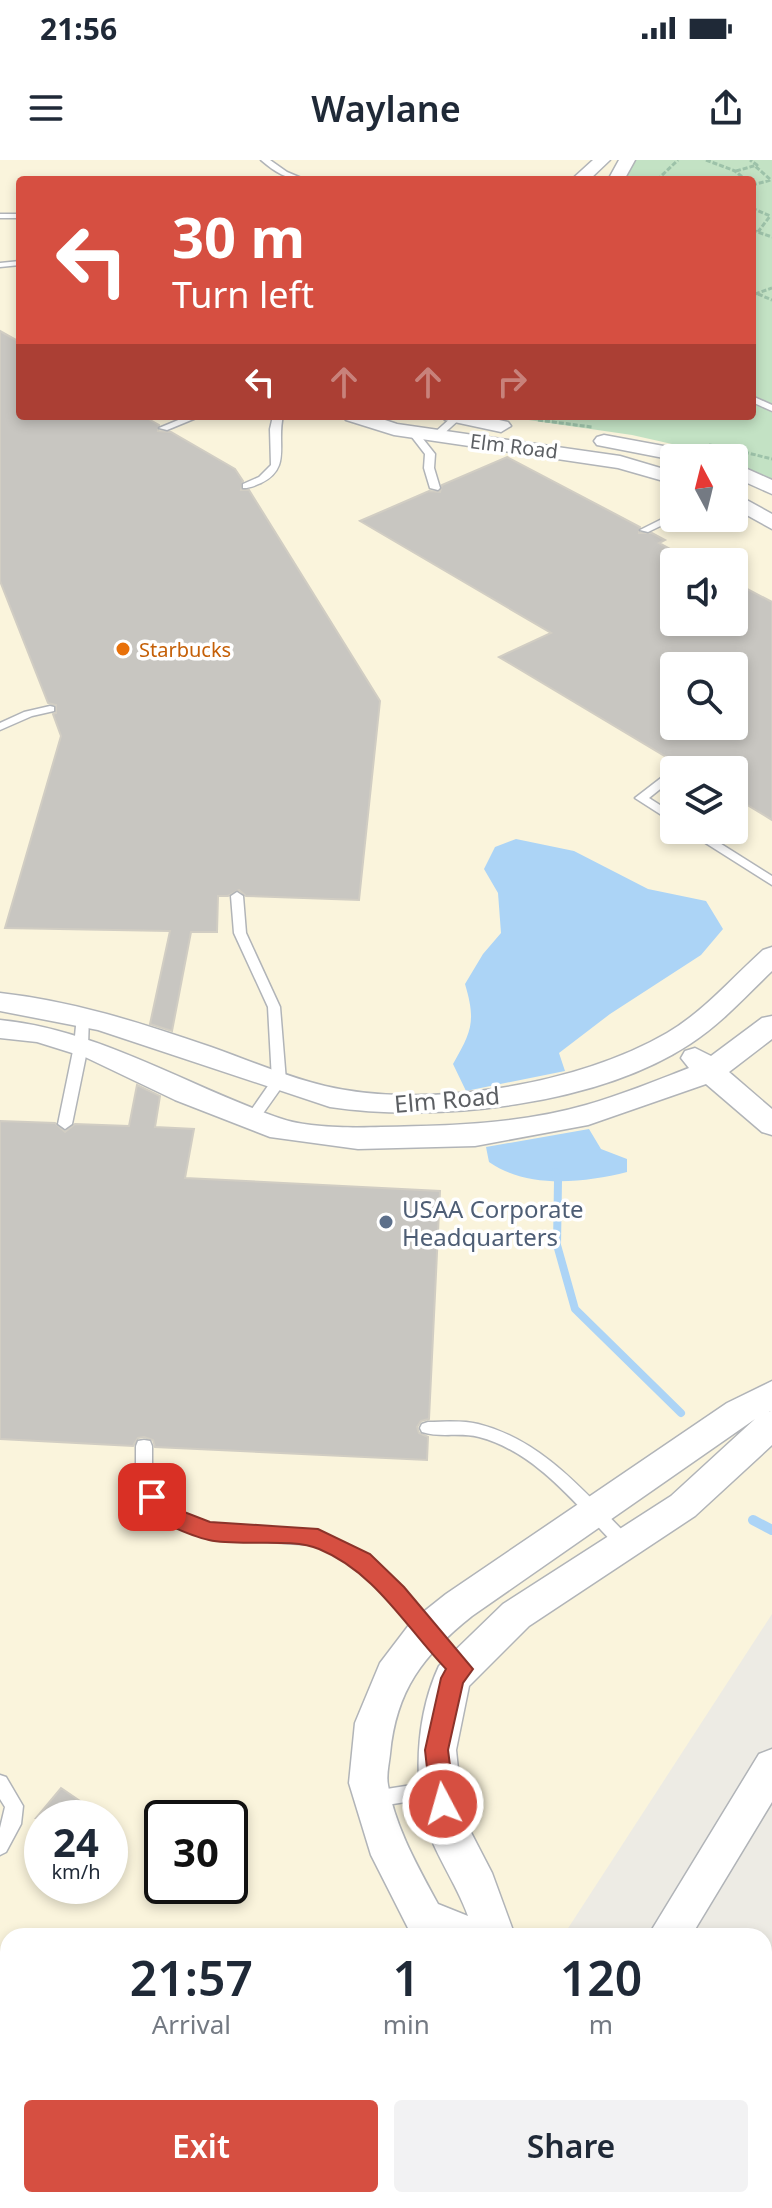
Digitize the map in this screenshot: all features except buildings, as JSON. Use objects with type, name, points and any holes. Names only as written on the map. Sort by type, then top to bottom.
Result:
[{"type":"street","points":[[584,176],[602,160]]},
{"type":"street","name":"Elm Road","points":[[368,420],[436,436],[604,459],[660,474]]},
{"type":"street","name":"Elm Road","points":[[473,420],[660,449]]},
{"type":"street","points":[[748,479],[772,488]]},
{"type":"street","points":[[748,508],[772,523]]},
{"type":"street","name":"Elm Road","points":[[0,1002],[38,1005],[83,1016],[330,1097],[394,1106],[469,1101],[581,1080],[677,1040],[772,956]]},
{"type":"street","name":"Elm Road","points":[[0,1029],[38,1033],[81,1046],[185,1093],[280,1130],[358,1138],[475,1136],[588,1115],[709,1072],[772,1025]]},
{"type":"street","points":[[677,1040],[709,1072],[772,1125]]},
{"type":"street","points":[[449,1928],[424,1918],[391,1855],[368,1783],[374,1723],[393,1675],[425,1632],[459,1605],[739,1412],[772,1394]]},
{"type":"street","points":[[492,1928],[478,1887],[444,1820],[437,1750],[452,1678],[516,1615],[683,1506],[772,1424]]},
{"type":"street","points":[[673,1928],[772,1767]]},
{"type":"lane","points":[[265,160],[290,176]]},
{"type":"lane","points":[[164,428],[185,420]]},
{"type":"lane","points":[[246,486],[275,469],[278,461],[274,430],[277,420]]},
{"type":"lane","points":[[436,436],[451,420]]},
{"type":"lane","points":[[413,432],[430,454],[429,468],[435,488]]},
{"type":"lane","points":[[645,530],[660,523]]},
{"type":"lane","points":[[0,727],[50,709]]},
{"type":"lane","points":[[660,784],[641,798],[660,810]]},
{"type":"lane","points":[[713,844],[772,881]]},
{"type":"lane","points":[[237,896],[240,933],[274,1007],[279,1081],[252,1119]]},
{"type":"lane","points":[[65,1124],[81,1046],[83,1016]]},
{"type":"lane","points":[[428,1428],[477,1430],[517,1445],[542,1462],[625,1544]]},
{"type":"lane","points":[[144,1446],[144,1482],[159,1511],[210,1531],[318,1538],[362,1561],[397,1594],[425,1632],[461,1669]]},
{"type":"lane","points":[[0,1783],[14,1806],[12,1824],[0,1846]]},
{"type":"lane","points":[[373,1800],[441,1788]]},
{"type":"path","points":[[661,176],[678,160]]},
{"type":"path","points":[[706,160],[741,176]]},
{"type":"path","points":[[750,160],[771,180],[756,184]]},
{"type":"path","points":[[735,171],[755,166]]},
{"type":"path","points":[[756,210],[770,216],[758,232],[772,237]]},
{"type":"path","points":[[772,288],[756,294],[772,300]]},
{"type":"shaded area","name":"USAA Corporate Headquarters","points":[[0,160],[772,160],[772,1614],[568,1928],[0,1928]]},
{"type":"green space","points":[[636,160],[772,160],[772,479],[748,469],[748,444],[672,444],[529,420],[756,420],[756,176],[625,176]]},
{"type":"water","points":[[516,839],[574,851],[648,889],[706,901],[723,929],[701,955],[610,1014],[559,1053],[565,1071],[466,1091],[453,1064],[470,1026],[465,984],[483,954],[501,933],[498,893],[484,869],[495,847]]},
{"type":"water","points":[[589,1129],[601,1149],[627,1159],[627,1172],[574,1181],[538,1180],[504,1171],[489,1162],[486,1147]]},
{"type":"waterway","points":[[555,1172],[558,1181],[557,1245],[575,1309],[681,1413]]},
{"type":"waterway","points":[[753,1520],[772,1530]]},
{"type":"place","name":"Starbucks","points":[[123,649]]},
{"type":"place","name":"USAA Corporate Headquarters","points":[[386,1222]]},
{"type":"route","points":[[152,1497],[159,1511],[210,1531],[318,1538],[362,1561],[397,1594],[425,1632],[461,1669],[452,1678],[437,1750],[443,1804]]}]
